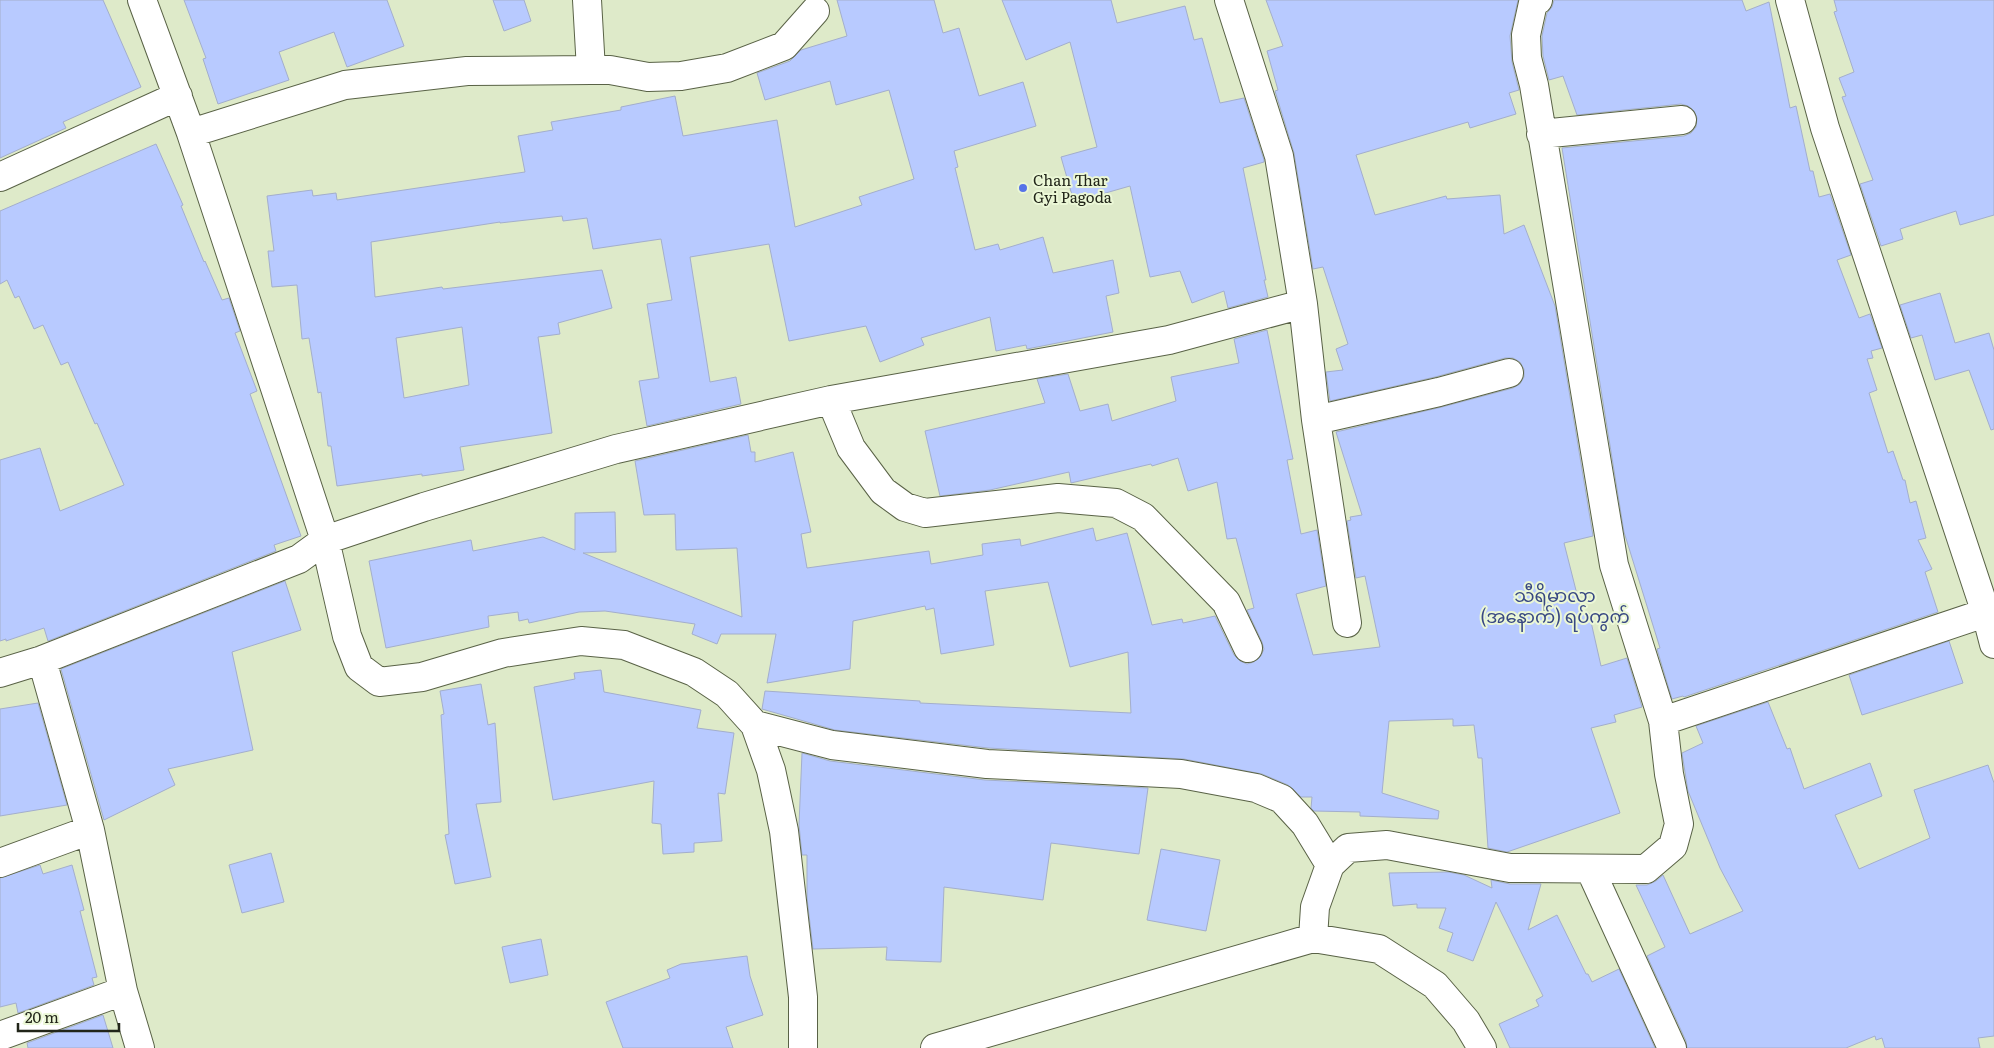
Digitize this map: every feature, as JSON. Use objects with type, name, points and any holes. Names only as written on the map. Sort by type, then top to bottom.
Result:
[{"type":"street","points":[[142,0],[191,133],[325,540],[346,636],[359,667],[379,682],[422,677],[503,653],[581,641],[624,645],[694,672],[727,694],[755,726],[771,770],[784,831],[803,997],[803,1048]]},
{"type":"street","points":[[587,0],[591,70]]},
{"type":"street","points":[[1230,0],[1279,156],[1303,304],[1316,420],[1347,623]]},
{"type":"street","points":[[1313,938],[1316,907],[1330,865],[1348,848],[1387,845],[1510,868],[1646,869],[1673,846],[1679,824],[1669,774],[1663,721],[1614,565],[1534,84],[1527,58],[1526,35],[1533,3],[1538,0]]},
{"type":"street","points":[[1790,0],[1825,128],[1990,611],[1994,644]]},
{"type":"street","points":[[191,133],[345,85],[467,71],[610,70],[648,77],[682,76],[727,68],[784,46],[815,11]]},
{"type":"street","points":[[0,177],[178,96]]},
{"type":"street","points":[[1542,134],[1682,120]]},
{"type":"street","points":[[0,673],[42,660],[299,559],[325,540],[424,507],[616,449],[831,400],[1169,340],[1303,304]]},
{"type":"street","points":[[1316,420],[1439,392],[1509,373]]},
{"type":"street","points":[[831,400],[851,448],[884,491],[905,506],[925,513],[1058,498],[1116,503],[1143,517],[1226,602],[1248,648]]},
{"type":"street","points":[[1663,721],[1990,611]]},
{"type":"street","points":[[42,660],[90,830],[123,991],[140,1048]]},
{"type":"street","points":[[755,726],[832,745],[987,764],[1181,774],[1256,788],[1282,799],[1305,824],[1330,865]]},
{"type":"street","points":[[0,863],[90,830]]},
{"type":"street","points":[[1590,870],[1672,1048]]},
{"type":"street","points":[[935,1048],[1313,938],[1379,949],[1435,985],[1466,1021],[1482,1048]]},
{"type":"street","points":[[0,1036],[123,991]]},
{"type":"building","points":[[0,0],[103,0],[141,87],[63,122],[66,128],[0,158]]},
{"type":"building","points":[[184,0],[387,0],[404,46],[347,67],[334,32],[279,52],[289,80],[218,104],[203,59],[206,58]]},
{"type":"building","points":[[493,0],[524,0],[531,21],[504,31]]},
{"type":"building","points":[[837,0],[934,0],[943,33],[959,28],[979,96],[1023,82],[1036,126],[954,151],[958,167],[955,168],[975,250],[998,244],[1000,250],[1043,237],[1053,273],[1113,260],[1119,293],[1106,296],[1113,332],[1027,349],[1026,345],[996,351],[990,317],[921,338],[924,345],[880,362],[866,326],[789,341],[769,244],[690,257],[710,382],[736,377],[741,404],[647,426],[639,381],[659,378],[647,304],[672,300],[661,239],[593,249],[587,218],[563,221],[562,216],[500,222],[371,242],[375,297],[442,287],[443,289],[602,270],[612,308],[558,323],[560,334],[538,337],[552,433],[460,447],[464,470],[337,486],[331,446],[328,446],[321,392],[318,393],[309,338],[302,339],[297,285],[272,287],[268,251],[274,251],[267,196],[312,190],[313,196],[336,193],[337,200],[525,172],[518,136],[553,130],[551,122],[621,110],[621,107],[675,96],[683,136],[777,120],[795,227],[862,205],[859,197],[914,179],[889,90],[836,105],[830,81],[765,100],[757,73],[790,61],[801,50],[847,36]],"holes":[[[462,327],[469,385],[404,398],[396,338]]]},
{"type":"building","points":[[1002,0],[1111,0],[1117,23],[1185,6],[1194,40],[1202,38],[1220,103],[1244,98],[1264,160],[1264,162],[1243,168],[1268,297],[1228,308],[1224,291],[1192,303],[1180,271],[1150,277],[1130,186],[1074,202],[1061,157],[1097,147],[1070,42],[1026,60]]},
{"type":"building","points":[[1266,0],[1518,0],[1510,36],[1512,62],[1519,90],[1509,93],[1516,114],[1470,128],[1468,122],[1356,155],[1375,215],[1446,196],[1447,199],[1500,195],[1504,234],[1524,225],[1555,306],[1593,536],[1564,543],[1582,614],[1589,613],[1601,666],[1627,658],[1642,707],[1614,715],[1616,722],[1591,728],[1620,813],[1507,852],[1488,848],[1482,758],[1478,758],[1474,725],[1453,726],[1453,719],[1389,721],[1382,793],[1439,811],[1438,819],[1360,816],[1360,812],[1314,811],[1311,808],[1312,797],[1301,797],[1288,785],[1262,774],[1184,759],[988,748],[835,730],[762,709],[765,691],[920,701],[920,703],[1131,713],[1128,652],[1070,667],[1048,582],[985,591],[994,645],[941,654],[934,608],[926,610],[925,606],[853,621],[850,669],[767,683],[776,634],[721,634],[717,644],[692,634],[695,624],[605,611],[579,612],[529,623],[528,619],[519,621],[518,612],[488,616],[489,627],[386,648],[369,561],[471,540],[473,551],[543,537],[575,550],[575,513],[615,512],[616,552],[583,553],[742,617],[737,548],[676,550],[675,514],[644,515],[635,461],[748,435],[751,452],[755,452],[755,462],[793,452],[811,532],[801,534],[807,568],[929,551],[931,564],[983,555],[982,544],[1020,539],[1021,546],[1093,528],[1096,541],[1127,533],[1152,625],[1182,619],[1183,623],[1215,616],[1234,655],[1240,661],[1247,664],[1254,662],[1261,656],[1264,649],[1247,610],[1254,608],[1236,538],[1227,539],[1217,482],[1188,491],[1178,458],[1152,466],[1151,464],[1071,483],[1069,472],[990,490],[940,496],[925,431],[1045,403],[1037,379],[1068,374],[1080,411],[1108,404],[1112,421],[1176,401],[1171,377],[1239,363],[1234,339],[1267,330],[1293,459],[1287,460],[1301,534],[1317,530],[1326,586],[1296,594],[1313,655],[1380,647],[1365,576],[1356,578],[1347,521],[1351,520],[1350,517],[1362,515],[1336,432],[1513,388],[1520,384],[1524,377],[1524,369],[1520,362],[1513,358],[1505,358],[1435,377],[1330,401],[1326,372],[1343,370],[1336,349],[1348,344],[1323,267],[1313,269],[1294,153],[1275,91],[1278,90],[1267,51],[1283,46]]},
{"type":"building","points":[[1554,0],[1742,0],[1746,11],[1769,2],[1790,108],[1796,106],[1810,171],[1813,171],[1819,197],[1830,194],[1851,255],[1837,260],[1859,318],[1870,314],[1882,348],[1871,351],[1873,358],[1867,359],[1877,390],[1869,393],[1888,453],[1893,451],[1903,480],[1905,480],[1910,503],[1916,501],[1926,538],[1918,540],[1932,569],[1925,572],[1938,612],[1684,697],[1672,699],[1657,649],[1660,648],[1624,532],[1562,148],[1684,136],[1691,133],[1696,127],[1697,118],[1694,111],[1688,106],[1681,104],[1577,115],[1563,76],[1549,80],[1543,56],[1542,36],[1547,13],[1552,7]]},
{"type":"building","points":[[1834,0],[1994,0],[1994,215],[1960,225],[1956,211],[1900,229],[1903,239],[1881,246],[1860,184],[1873,180],[1842,97],[1846,96],[1839,78],[1854,72],[1834,12],[1837,11]]},
{"type":"building","points":[[156,144],[183,205],[181,206],[204,262],[222,300],[229,298],[240,331],[235,333],[257,391],[250,394],[301,536],[274,545],[276,551],[48,641],[44,628],[6,641],[6,639],[0,641],[0,460],[40,448],[60,511],[124,485],[68,362],[61,365],[43,325],[34,329],[19,296],[15,298],[7,280],[0,284],[0,211]]},
{"type":"building","points":[[1940,293],[1955,343],[1989,333],[1994,350],[1994,429],[1991,430],[1969,370],[1935,380],[1922,335],[1911,338],[1900,305]]},
{"type":"building","points":[[285,581],[301,630],[232,652],[253,750],[168,769],[175,785],[104,820],[61,669]]},
{"type":"building","points":[[1949,641],[1963,683],[1862,715],[1849,675]]},
{"type":"building","points":[[601,670],[604,692],[701,710],[697,728],[734,733],[725,794],[718,793],[722,841],[694,843],[694,852],[663,854],[661,824],[652,823],[654,781],[553,800],[534,687],[575,679],[574,673]]},
{"type":"building","points":[[481,684],[488,725],[495,723],[501,802],[476,804],[491,877],[455,884],[445,835],[449,834],[441,715],[444,714],[440,691]]},
{"type":"building","points":[[1768,702],[1787,749],[1790,748],[1804,789],[1870,763],[1882,796],[1835,815],[1859,869],[1930,838],[1914,790],[1988,765],[1994,783],[1994,1036],[1978,1038],[1980,1048],[1885,1048],[1882,1038],[1876,1040],[1875,1036],[1846,1048],[1687,1048],[1686,1041],[1647,956],[1665,947],[1636,885],[1647,885],[1663,875],[1690,934],[1743,911],[1720,868],[1688,791],[1682,753],[1703,743],[1696,726]]},
{"type":"building","points":[[38,703],[67,805],[0,816],[0,709]]},
{"type":"building","points":[[802,753],[830,761],[985,780],[1148,788],[1139,854],[1051,843],[1043,900],[944,887],[941,962],[886,960],[887,947],[813,949],[807,898],[807,855],[802,855],[799,825]]},
{"type":"building","points":[[1161,849],[1220,860],[1206,931],[1147,920]]},
{"type":"building","points":[[271,853],[284,902],[242,913],[229,865]]},
{"type":"building","points":[[40,865],[43,874],[72,865],[84,910],[80,911],[97,977],[92,978],[94,985],[18,1013],[16,1003],[0,1007],[0,878]]},
{"type":"building","points":[[1448,872],[1464,875],[1492,888],[1491,880],[1510,884],[1541,884],[1528,930],[1557,915],[1586,974],[1588,974],[1592,982],[1619,969],[1655,1048],[1510,1048],[1499,1024],[1539,1006],[1536,1000],[1543,996],[1496,902],[1473,961],[1447,951],[1453,933],[1439,928],[1446,908],[1417,908],[1417,904],[1393,906],[1389,873]]},
{"type":"building","points":[[541,939],[548,975],[510,983],[502,947]]},
{"type":"building","points":[[747,956],[750,976],[763,1015],[726,1027],[733,1048],[623,1048],[606,1002],[670,978],[667,970],[681,964]]},
{"type":"building","points":[[103,1015],[113,1048],[28,1048],[27,1043]]},
{"type":"place","name":"Chan Thar Gyi Pagoda","points":[[1023,188]]},
{"type":"district","name":"သီရိမာလာ (အနောက်) ရပ်ကွက်","points":[[1555,604]]}]
